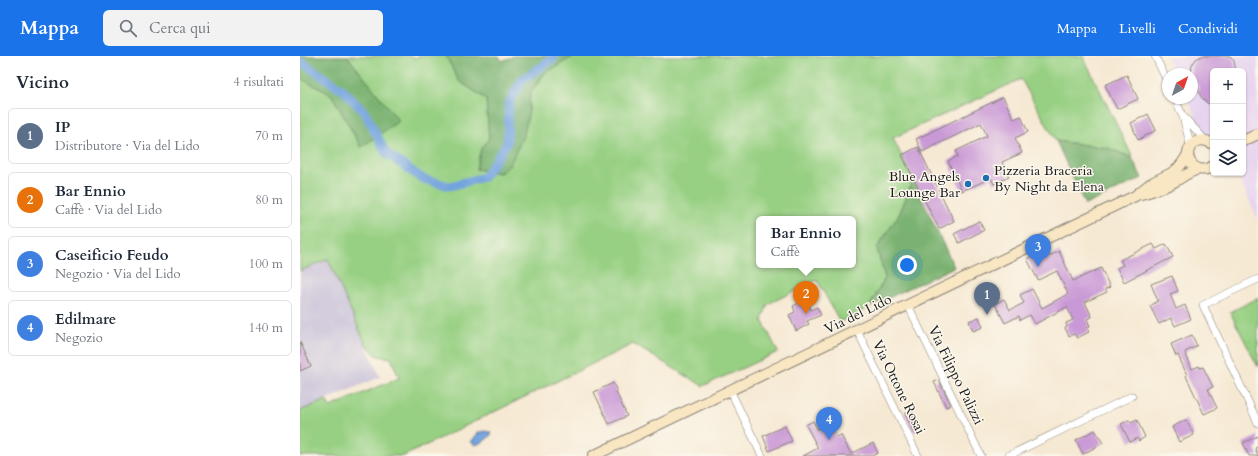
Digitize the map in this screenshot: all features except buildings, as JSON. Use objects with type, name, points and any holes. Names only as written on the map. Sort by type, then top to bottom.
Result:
[{"type":"main road","points":[[1245,140],[1258,134]]},
{"type":"main road","points":[[1199,169],[1191,164],[1189,150],[1197,141],[1209,142]]},
{"type":"main road","name":"Via del Lido","points":[[1135,196],[1151,184],[1174,173],[1182,165],[1189,150]]},
{"type":"main road","name":"Via del Lido","points":[[593,456],[1135,196],[1163,188],[1186,173],[1199,169],[1206,170],[1210,168]]},
{"type":"street","points":[[1155,56],[1162,71]]},
{"type":"street","points":[[1178,104],[1183,117],[1189,150]]},
{"type":"street","points":[[1183,117],[1209,142]]},
{"type":"street","points":[[1258,279],[1203,305],[1258,423]]},
{"type":"street","name":"Via Filippo Palizzi","points":[[908,305],[981,456]]},
{"type":"street","name":"Via Ottone Rosai","points":[[857,330],[918,456]]},
{"type":"street","points":[[730,390],[762,456]]},
{"type":"street","points":[[1008,456],[1132,396]]},
{"type":"shaded area","points":[[1166,56],[1258,56],[1258,220],[1238,176],[1246,176],[1246,68],[1210,68],[1210,146],[1190,104],[1198,104],[1198,68],[1172,68]]},
{"type":"shaded area","points":[[328,258],[380,377],[300,411],[300,271]]},
{"type":"green space","points":[[300,56],[347,56],[399,121],[361,147],[332,95],[300,78]]},
{"type":"green space","points":[[347,56],[409,56],[415,58],[419,56],[446,56],[459,81],[486,99],[489,138],[481,149],[476,169],[500,173],[509,166],[529,110],[530,93],[545,73],[574,56],[1083,56],[1133,158],[1108,148],[1056,141],[1021,79],[893,138],[913,180],[900,213],[877,248],[885,278],[869,307],[840,322],[817,280],[768,304],[762,320],[778,352],[703,386],[633,344],[404,456],[300,456],[300,411],[326,400],[330,407],[399,378],[391,358],[377,356],[366,345],[328,259],[300,271],[300,78],[332,95],[361,147],[398,121]]},
{"type":"green space","points":[[446,56],[499,56],[502,61],[514,56],[574,56],[545,73],[530,93],[529,110],[524,135],[509,166],[500,173],[476,169],[481,149],[489,138],[486,99],[459,81]]},
{"type":"green space","points":[[1056,141],[1108,148],[1132,158],[1142,178],[1085,205]]},
{"type":"green space","points":[[913,180],[954,267],[869,307],[885,278],[877,248],[900,213]]},
{"type":"green space","points":[[1258,298],[1258,367],[1230,312]]},
{"type":"water","points":[[483,431],[491,432],[491,435],[486,440],[475,445],[471,442],[478,433]]},
{"type":"waterway","points":[[300,61],[343,90],[365,113],[386,153],[423,179],[450,186],[484,177],[507,143],[509,103],[522,80],[554,58]]},
{"type":"place","name":"Pizzeria Braceria By Night da Elena","points":[[986,178]]},
{"type":"place","name":"Blue Angels Lounge Bar","points":[[968,184]]},
{"type":"place","name":"Caseificio Feudo","points":[[1038,267]]},
{"type":"place","name":"Bar Ennio","points":[[806,314]]},
{"type":"place","name":"IP","points":[[987,315]]},
{"type":"place","name":"Edilmare","points":[[829,440]]}]
